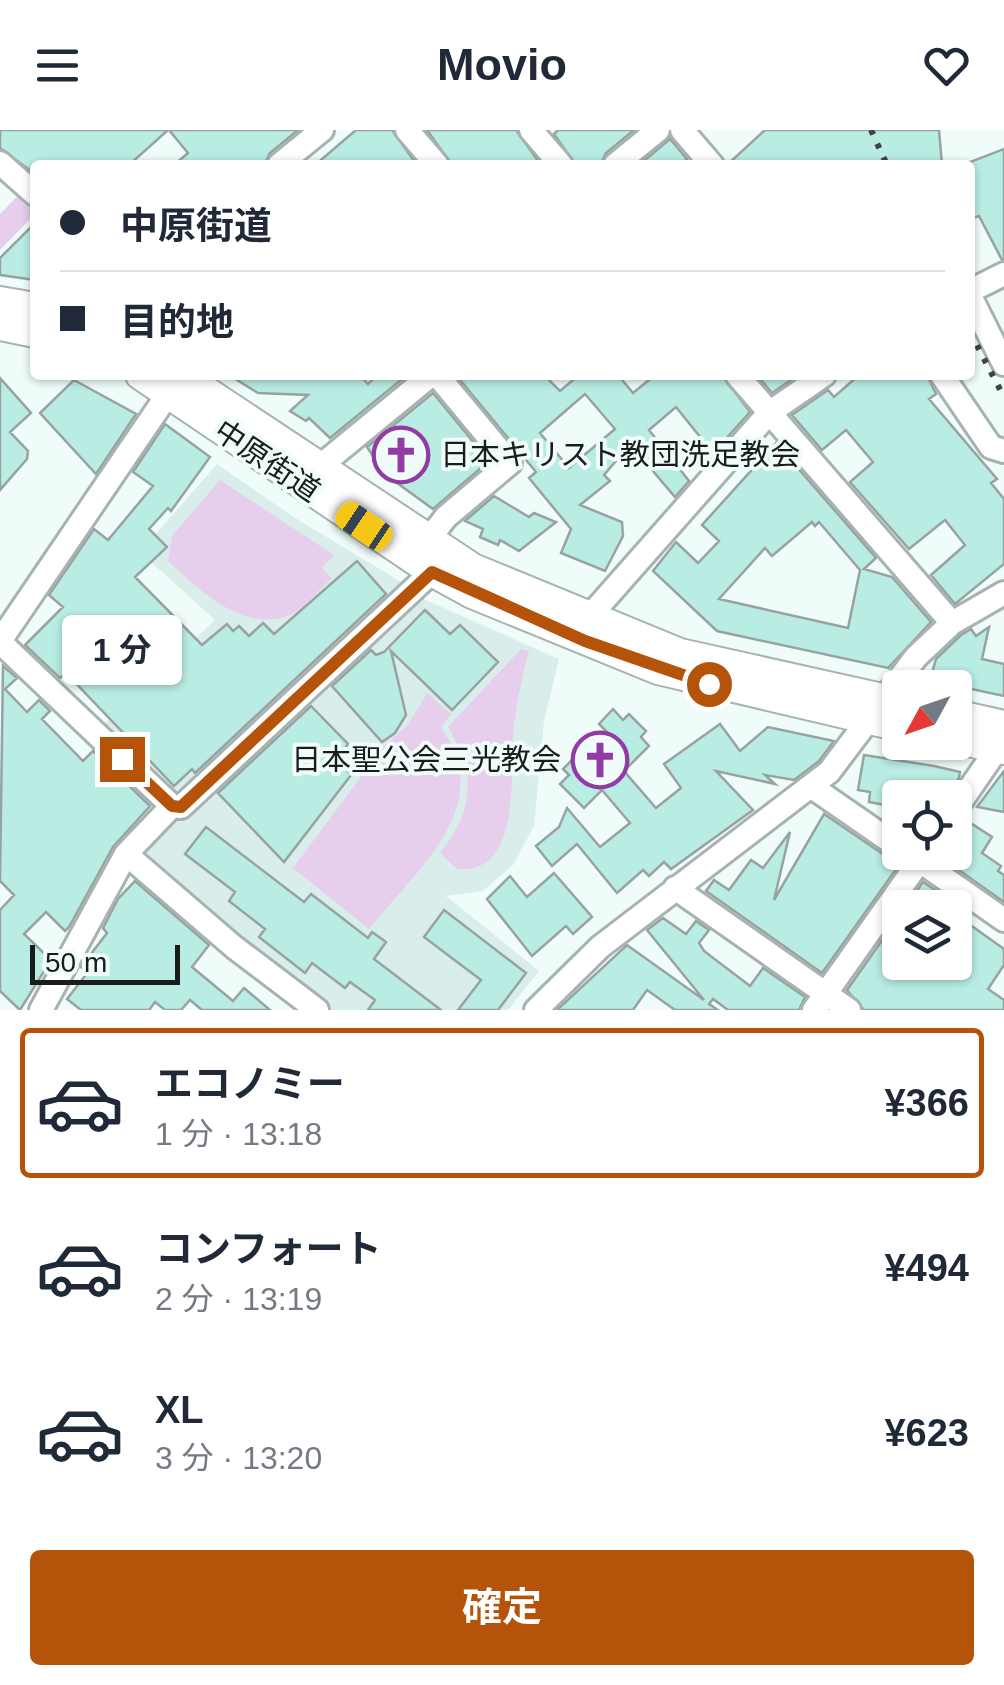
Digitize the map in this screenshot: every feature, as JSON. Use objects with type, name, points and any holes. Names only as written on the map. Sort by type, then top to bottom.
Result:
[{"type":"main road","points":[[0,300],[30,306]]},
{"type":"main road","points":[[0,326],[30,332]]},
{"type":"main road","name":"中原街道","points":[[193,383],[472,568],[680,653],[882,706]]},
{"type":"main road","name":"中原街道","points":[[193,383],[432,572],[472,594],[658,670],[882,707]]},
{"type":"main road","points":[[972,724],[1002,741]]},
{"type":"main road","points":[[972,740],[1002,741]]},
{"type":"street","points":[[286,160],[322,130]]},
{"type":"street","points":[[407,130],[433,160]]},
{"type":"street","points":[[531,130],[557,160]]},
{"type":"street","points":[[620,160],[658,130]]},
{"type":"street","points":[[682,130],[708,160]]},
{"type":"street","points":[[0,163],[30,190]]},
{"type":"street","points":[[975,291],[1004,274]]},
{"type":"street","points":[[975,304],[1004,364]]},
{"type":"street","points":[[319,467],[428,380]]},
{"type":"street","points":[[428,540],[446,517],[510,462],[438,380]]},
{"type":"street","points":[[741,380],[952,622]]},
{"type":"street","points":[[589,617],[769,414],[817,380]]},
{"type":"street","points":[[945,380],[990,447],[1004,451]]},
{"type":"street","points":[[193,383],[0,642],[172,806],[181,807],[432,572]]},
{"type":"street","points":[[908,670],[952,622],[1004,592]]},
{"type":"street","points":[[536,1010],[600,947],[812,787],[882,710]]},
{"type":"street","points":[[972,785],[1002,741]]},
{"type":"street","points":[[812,787],[882,836]]},
{"type":"street","points":[[41,1010],[126,854],[172,806]]},
{"type":"street","points":[[126,854],[234,947],[317,1010]]},
{"type":"street","points":[[821,1002],[908,870]]},
{"type":"street","points":[[936,870],[1004,920]]},
{"type":"street","points":[[675,888],[821,1002],[849,1010]]},
{"type":"shaded area","points":[[30,183],[30,219],[0,250],[0,214]]},
{"type":"shaded area","points":[[217,464],[292,516],[408,586],[192,789],[174,798],[98,730],[215,620],[140,552]]},
{"type":"shaded area","points":[[220,480],[334,555],[322,568],[332,578],[290,615],[256,619],[239,614],[208,596],[168,561],[172,536]]},
{"type":"shaded area","points":[[419,597],[559,659],[544,721],[534,826],[513,865],[483,891],[446,896],[539,971],[508,1010],[331,1010],[252,952],[137,851],[174,811],[182,818]]},
{"type":"shaded area","points":[[521,649],[529,651],[515,715],[511,797],[502,840],[493,856],[478,867],[457,869],[440,853],[460,821],[468,792],[463,761],[448,727]]},
{"type":"shaded area","points":[[427,693],[451,714],[441,727],[456,756],[461,783],[456,810],[428,860],[369,929],[293,868],[384,746],[408,725]]},
{"type":"building","points":[[0,130],[168,130],[135,160],[30,160],[30,170],[0,148]]},
{"type":"building","points":[[169,130],[298,130],[266,160],[180,160],[188,153]]},
{"type":"building","points":[[356,130],[392,130],[413,160],[321,160]]},
{"type":"building","points":[[427,130],[516,130],[537,160],[448,160]]},
{"type":"building","points":[[558,130],[634,130],[602,160],[572,160],[554,134]]},
{"type":"building","points":[[765,130],[939,130],[942,160],[732,160]]},
{"type":"building","points":[[670,139],[687,159],[686,160],[645,160]]},
{"type":"building","points":[[1004,149],[1002,260],[979,216],[975,217],[975,160]]},
{"type":"building","points":[[30,228],[30,279],[0,275],[0,258]]},
{"type":"building","points":[[0,378],[31,413],[10,432],[28,451],[27,459],[0,490]]},
{"type":"building","points":[[74,380],[136,414],[96,474],[40,413]]},
{"type":"building","points":[[237,380],[364,380],[368,384],[372,380],[401,380],[330,438],[309,418],[306,421],[290,411],[308,395],[258,393]]},
{"type":"building","points":[[460,380],[549,380],[560,391],[573,380],[622,380],[633,393],[649,380],[726,380],[750,412],[713,453],[676,407],[649,430],[689,481],[675,497],[641,457],[632,463],[622,454],[604,475],[610,481],[580,505],[622,522],[623,536],[605,571],[561,553],[571,529],[529,478],[536,472]],"holes":[[[585,394],[615,429],[569,468],[540,433]]]},
{"type":"building","points":[[761,380],[791,380],[772,393]]},
{"type":"building","points":[[853,380],[929,380],[936,394],[929,399],[997,479],[991,483],[1004,499],[1004,564],[955,604],[931,575],[965,545],[945,520],[909,549],[850,482],[873,462],[846,430],[822,450],[792,415],[828,390],[834,397]]},
{"type":"building","points":[[433,393],[489,461],[433,509],[386,475],[367,447]]},
{"type":"building","points":[[165,424],[210,457],[171,511],[168,508],[149,529],[167,547],[135,577],[202,645],[227,624],[233,631],[239,626],[249,636],[263,623],[274,634],[357,561],[386,594],[195,773],[192,769],[174,786],[66,673],[60,678],[25,645],[63,607],[49,595],[94,529],[108,540],[153,486],[133,472]]},
{"type":"building","points":[[776,443],[876,558],[864,569],[892,577],[931,622],[888,668],[717,631],[653,571],[676,542],[698,563],[719,541],[702,525]],"holes":[[[812,522],[815,526],[819,522],[860,570],[848,628],[719,599],[765,548],[772,556]]]},
{"type":"building","points":[[494,496],[529,517],[534,513],[556,522],[519,551],[500,540],[498,545],[480,537],[483,529],[465,521]]},
{"type":"building","points":[[425,610],[450,634],[460,625],[498,662],[452,710],[391,651],[406,715],[395,733],[382,742],[332,686],[371,650],[376,655],[384,652]]},
{"type":"building","points":[[989,627],[982,659],[1004,664],[1004,696],[972,689],[972,670],[933,670],[936,659],[961,635],[971,629],[976,636]]},
{"type":"building","points":[[3,666],[17,678],[5,689],[27,712],[39,700],[50,711],[42,719],[83,761],[93,751],[150,806],[113,847],[69,927],[65,931],[46,912],[24,934],[51,960],[20,1010],[0,991],[0,910],[14,895],[0,881]]},
{"type":"building","points":[[311,706],[348,744],[337,760],[351,775],[284,862],[218,793]]},
{"type":"building","points":[[613,709],[623,720],[629,714],[646,731],[641,737],[649,746],[624,771],[656,808],[681,788],[664,764],[720,724],[740,751],[768,727],[834,741],[819,761],[794,780],[765,775],[775,784],[716,771],[753,810],[671,869],[664,862],[649,876],[643,870],[617,893],[577,844],[552,866],[536,846],[559,827],[567,808],[600,847],[630,823],[602,790],[584,808],[560,784],[569,775],[563,769],[576,756],[583,762],[610,735],[599,724]]},
{"type":"building","points":[[864,755],[960,772],[958,780],[882,780],[882,805],[869,802],[870,792],[858,790]]},
{"type":"building","points":[[1004,771],[1004,812],[977,807]]},
{"type":"building","points":[[824,814],[882,853],[882,870],[895,870],[822,973],[706,891],[714,880],[729,890],[751,860],[763,868],[790,832],[774,900]]},
{"type":"building","points":[[972,824],[992,837],[982,853],[1001,866],[998,871],[1004,875],[1004,902],[959,870],[972,870]]},
{"type":"building","points":[[206,827],[304,902],[311,894],[368,938],[372,932],[386,942],[374,959],[441,1010],[368,1010],[375,1000],[350,982],[345,988],[312,963],[305,973],[259,937],[265,929],[229,901],[235,892],[185,854]]},
{"type":"building","points":[[554,873],[592,917],[573,934],[566,926],[532,956],[487,899],[510,876],[527,897]]},
{"type":"building","points":[[135,881],[209,945],[192,967],[233,1001],[244,988],[270,1010],[202,1010],[190,1000],[181,1010],[165,1010],[155,1002],[149,1010],[81,1010],[67,999],[88,972],[81,967],[107,933],[103,928],[118,899]]},
{"type":"building","points":[[923,882],[935,890],[917,890]]},
{"type":"building","points":[[444,910],[526,973],[498,1010],[458,1010],[481,980],[424,937]]},
{"type":"building","points":[[663,918],[686,934],[696,921],[709,930],[699,943],[704,951],[750,986],[763,968],[805,997],[799,1010],[728,1010],[713,999],[709,1004],[718,1010],[675,1010],[647,990],[633,1010],[557,1010],[627,945],[704,1000],[647,930]]},
{"type":"building","points":[[972,926],[1004,949],[1004,965],[988,989],[1004,1000],[1004,1010],[864,1010],[847,990],[882,940],[882,980],[972,980]]},
{"type":"railway","points":[[871,130],[885,160]]},
{"type":"railway","points":[[975,342],[1004,397]]},
{"type":"place","name":"日本キリスト教団洗足教会","points":[[401,455]]},
{"type":"place","name":"日本聖公会三光教会","points":[[600,760]]},
{"type":"route","points":[[122,759],[172,806],[181,807],[432,572],[472,594],[585,641],[658,670],[709,684]]}]
